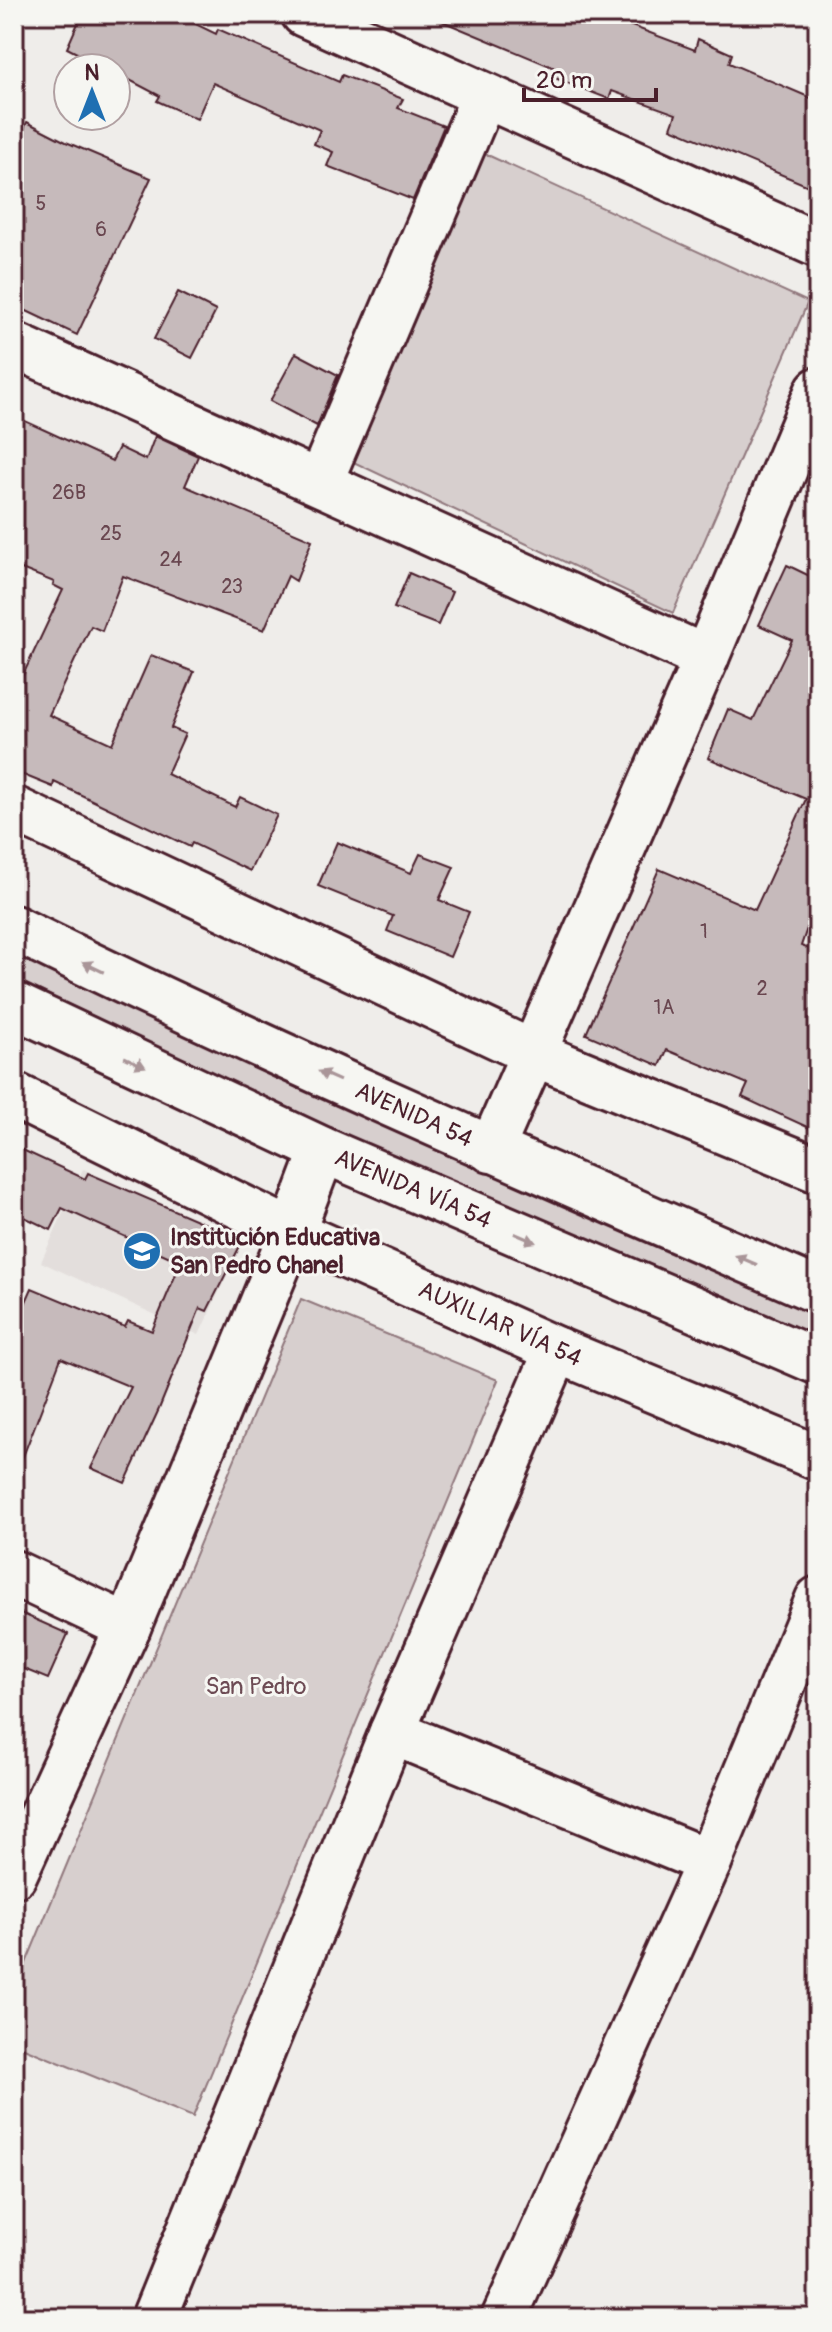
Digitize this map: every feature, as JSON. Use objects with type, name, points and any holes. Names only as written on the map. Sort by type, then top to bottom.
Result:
[{"type":"street","points":[[304,14],[818,245]]},
{"type":"street","points":[[320,482],[484,96]]},
{"type":"street","points":[[14,345],[706,658]]},
{"type":"street","points":[[491,1150],[706,658],[818,390]]},
{"type":"street","points":[[14,809],[535,1054],[818,1170]]},
{"type":"street","name":"AVENIDA 54","points":[[14,928],[161,1000],[491,1150],[818,1291]]},
{"type":"street","name":"AVENIDA VÍA 54","points":[[14,1005],[323,1150],[818,1362]]},
{"type":"street","name":"AUXILIAR VÍA 54","points":[[14,1095],[292,1232],[557,1350],[818,1458]]},
{"type":"street","points":[[14,1875],[128,1627],[323,1150]]},
{"type":"street","points":[[154,2318],[392,1732],[557,1350]]},
{"type":"street","points":[[14,1573],[128,1627]]},
{"type":"street","points":[[504,2318],[709,1862],[818,1599]]},
{"type":"street","points":[[392,1732],[709,1862]]},
{"type":"shaded area","name":"Institución Educativa San Pedro Chanel","points":[[83,1169],[243,1240],[199,1335],[41,1262]]},
{"type":"green space","points":[[481,152],[808,302],[673,613],[345,458]]},
{"type":"green space","points":[[14,953],[345,1107],[818,1310],[818,1337],[526,1217],[141,1039],[14,978]]},
{"type":"green space","name":"San Pedro","points":[[301,1299],[498,1380],[193,2117],[14,2044],[14,1992]]},
{"type":"building","points":[[82,14],[175,14],[216,34],[218,29],[339,82],[342,75],[403,99],[398,108],[444,126],[413,200],[327,166],[333,152],[314,144],[320,130],[213,83],[197,119],[157,101],[160,96],[132,81],[132,52],[75,52],[67,48]]},
{"type":"building","points":[[425,14],[600,14],[695,50],[698,39],[732,54],[729,63],[818,101],[818,190],[671,128],[676,114],[612,91],[609,99],[552,77],[555,68]]},
{"type":"building","points":[[27,122],[151,178],[77,335],[14,305],[14,149]]},
{"type":"building","points":[[178,292],[216,311],[192,358],[154,339]]},
{"type":"building","points":[[296,353],[338,375],[317,426],[270,401]]},
{"type":"building","points":[[14,416],[112,461],[119,447],[146,460],[155,436],[198,456],[185,486],[312,540],[296,581],[288,576],[264,630],[123,576],[102,631],[91,626],[49,715],[112,744],[151,655],[194,672],[171,728],[185,734],[167,774],[235,807],[240,797],[277,815],[250,871],[192,843],[190,847],[54,782],[53,787],[21,774],[14,784],[14,694],[63,590],[53,585],[54,582],[14,566]]},
{"type":"building","points":[[787,565],[818,580],[818,896],[801,946],[818,952],[818,1132],[742,1097],[748,1084],[667,1050],[660,1066],[586,1034],[659,869],[755,910],[806,799],[708,758],[728,709],[753,720],[792,640],[759,625]]},
{"type":"building","points":[[409,573],[452,592],[438,625],[394,608]]},
{"type":"building","points":[[337,842],[411,873],[420,854],[454,867],[439,900],[469,912],[450,957],[387,931],[393,916],[318,886]]},
{"type":"building","points":[[14,1146],[85,1179],[88,1173],[243,1240],[207,1311],[200,1308],[125,1483],[91,1468],[131,1387],[61,1358],[17,1472],[14,1471],[14,1329],[32,1288],[125,1327],[128,1321],[152,1331],[181,1262],[62,1208],[51,1230],[14,1212]]},
{"type":"building","points":[[14,1610],[68,1634],[48,1679],[14,1665]]},
{"type":"place","name":"Institución Educativa San Pedro Chanel","points":[[142,1251]]}]
